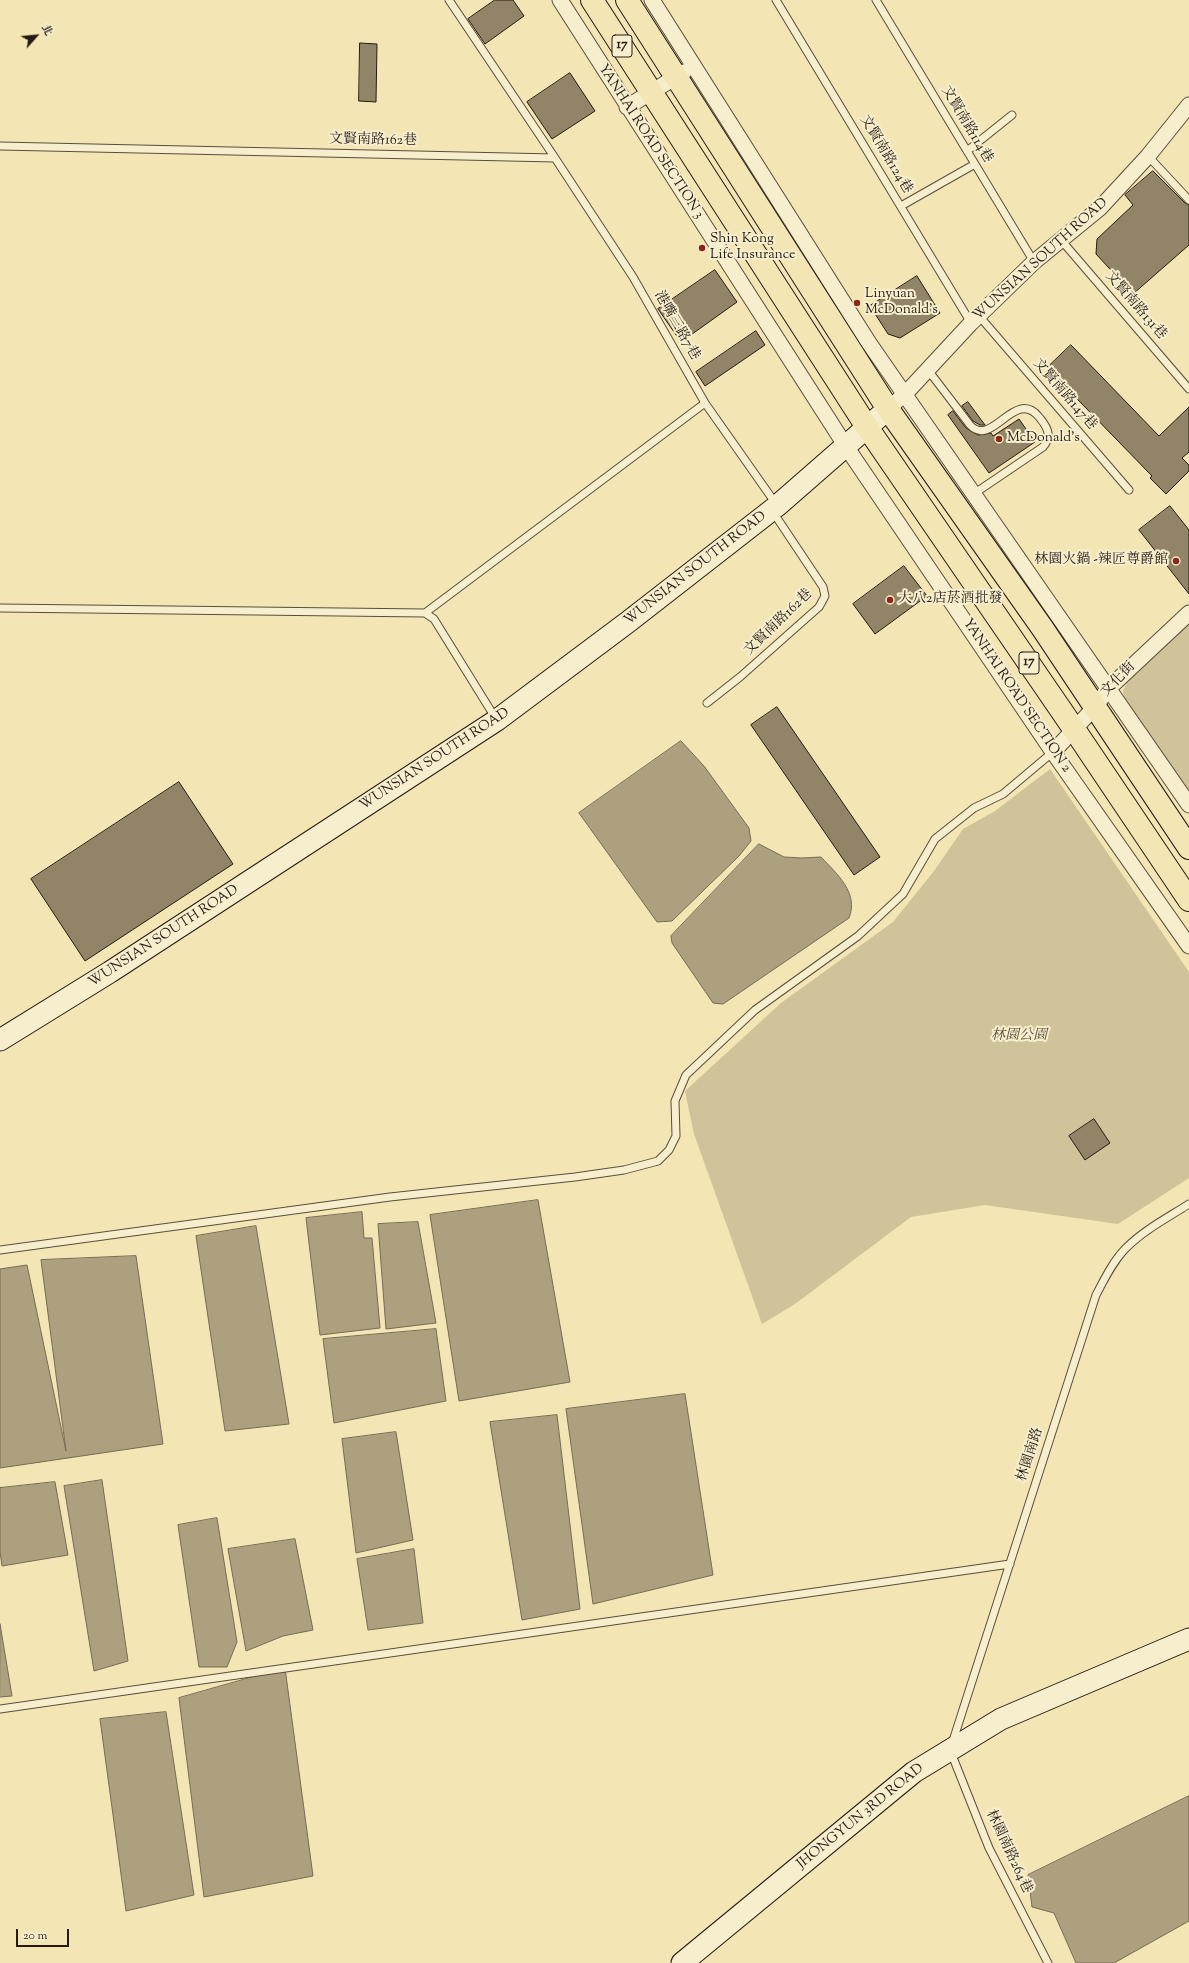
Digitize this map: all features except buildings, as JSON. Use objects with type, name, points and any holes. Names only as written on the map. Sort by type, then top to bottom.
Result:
[{"type":"main road","name":"YANHAI ROAD SECTION 3","points":[[592,0],[867,427]]},
{"type":"main road","name":"17","points":[[627,0],[684,71],[888,409],[1043,629],[1094,708],[1189,848]]},
{"type":"main road","name":"YANHAI ROAD SECTION 2","points":[[867,427],[1189,900]]},
{"type":"street","name":"YANHAI ROAD SECTION 3","points":[[560,0],[627,107],[845,445]]},
{"type":"street","points":[[652,0],[684,71],[869,343],[906,393],[1189,805]]},
{"type":"street","points":[[627,107],[684,71]]},
{"type":"street","name":"WUNSIAN SOUTH ROAD","points":[[0,1040],[117,968],[497,720],[628,622],[775,508],[906,393],[1034,262],[1100,208],[1148,156],[1189,104]]},
{"type":"street","name":"YANHAI ROAD SECTION 2","points":[[845,445],[1053,752],[1189,946]]},
{"type":"street","name":"文化街","points":[[1053,752],[1094,708],[1109,688],[1189,613]]},
{"type":"street","name":"JHONGYUN 3RD ROAD","points":[[682,1963],[914,1772],[1001,1719],[1189,1639]]},
{"type":"lane","points":[[449,0],[555,158]]},
{"type":"lane","name":"文賢南路124巷","points":[[776,0],[901,206],[976,320]]},
{"type":"lane","name":"文賢南路114巷","points":[[876,0],[1034,262]]},
{"type":"lane","points":[[967,151],[1012,115]]},
{"type":"lane","name":"文賢南路162巷","points":[[0,146],[555,158]]},
{"type":"lane","points":[[1148,156],[1189,200]]},
{"type":"lane","name":"港嘴三路7巷","points":[[555,158],[632,277],[705,403],[775,508]]},
{"type":"lane","points":[[901,206],[975,164]]},
{"type":"lane","name":"文賢南路131巷","points":[[1061,240],[1189,389]]},
{"type":"lane","name":"文賢南路147巷","points":[[976,320],[1129,490]]},
{"type":"lane","points":[[928,370],[970,425],[976,430],[985,430],[1017,410],[1026,408],[1035,412],[1046,427],[1048,436],[1045,444],[975,493]]},
{"type":"lane","points":[[425,613],[705,403]]},
{"type":"lane","name":"文賢南路162巷","points":[[707,703],[790,634],[819,607],[825,596],[824,586],[775,508]]},
{"type":"lane","points":[[0,608],[425,613],[434,619],[497,720]]},
{"type":"lane","points":[[0,1250],[390,1197],[575,1177],[624,1170],[658,1161],[669,1150],[676,1136],[675,1101],[686,1075],[755,1010],[858,936],[903,894],[936,839],[974,808],[1003,794],[1053,752]]},
{"type":"lane","name":"林園南路","points":[[950,1750],[1096,1295],[1124,1249],[1145,1231],[1189,1204]]},
{"type":"lane","points":[[0,1709],[1010,1564]]},
{"type":"lane","name":"林園南路264巷","points":[[950,1750],[989,1848],[1048,1963]]},
{"type":"green space","points":[[1189,622],[1189,794],[1125,701],[1123,691],[1130,676]]},
{"type":"green space","name":"林園公園","points":[[1050,769],[1189,972],[1189,1178],[1118,1224],[985,1205],[911,1217],[795,1304],[762,1324],[694,1134],[685,1091],[781,1003],[893,922],[934,871],[963,829],[995,811]]},
{"type":"shaded area","points":[[681,741],[704,766],[749,828],[751,841],[739,856],[672,921],[657,922],[579,813]]},
{"type":"shaded area","points":[[759,844],[784,857],[821,857],[840,877],[849,892],[851,909],[849,918],[723,1004],[713,1003],[672,943],[671,936]]},
{"type":"shaded area","points":[[538,1200],[570,1382],[459,1401],[430,1215]]},
{"type":"shaded area","points":[[362,1212],[364,1238],[372,1238],[380,1328],[320,1335],[306,1218]]},
{"type":"shaded area","points":[[418,1222],[436,1323],[386,1329],[378,1224]]},
{"type":"shaded area","points":[[256,1226],[289,1424],[225,1431],[196,1236]]},
{"type":"shaded area","points":[[136,1256],[163,1444],[0,1468],[0,1269],[27,1265],[66,1451],[41,1260]]},
{"type":"shaded area","points":[[436,1329],[446,1401],[334,1423],[323,1339]]},
{"type":"shaded area","points":[[685,1394],[713,1575],[593,1604],[566,1409]]},
{"type":"shaded area","points":[[557,1415],[580,1609],[522,1620],[490,1422]]},
{"type":"shaded area","points":[[396,1432],[413,1540],[356,1553],[342,1439]]},
{"type":"shaded area","points":[[102,1480],[128,1661],[94,1671],[64,1486]]},
{"type":"shaded area","points":[[55,1482],[68,1555],[2,1566],[0,1552],[0,1488]]},
{"type":"shaded area","points":[[217,1518],[237,1642],[227,1667],[199,1667],[178,1525]]},
{"type":"shaded area","points":[[295,1539],[313,1630],[283,1636],[246,1651],[228,1549]]},
{"type":"shaded area","points":[[414,1549],[423,1623],[368,1630],[357,1559]]},
{"type":"shaded area","points":[[0,1624],[12,1696],[0,1697]]},
{"type":"shaded area","points":[[285,1668],[313,1876],[204,1897],[179,1698]]},
{"type":"shaded area","points":[[166,1712],[194,1895],[126,1911],[100,1719]]},
{"type":"shaded area","points":[[1189,1796],[1189,1921],[1114,1963],[1076,1963],[1054,1913],[1032,1907],[1028,1875]]},
{"type":"place","name":"Shin Kong Life Insurance","points":[[702,248]]},
{"type":"place","name":"Linyuan McDonald's","points":[[857,303]]},
{"type":"place","name":"McDonald's","points":[[999,439]]},
{"type":"place","name":"林園火鍋 -辣匠尊爵館","points":[[1176,561]]},
{"type":"place","name":"大八2店菸酒批發","points":[[890,600]]}]
